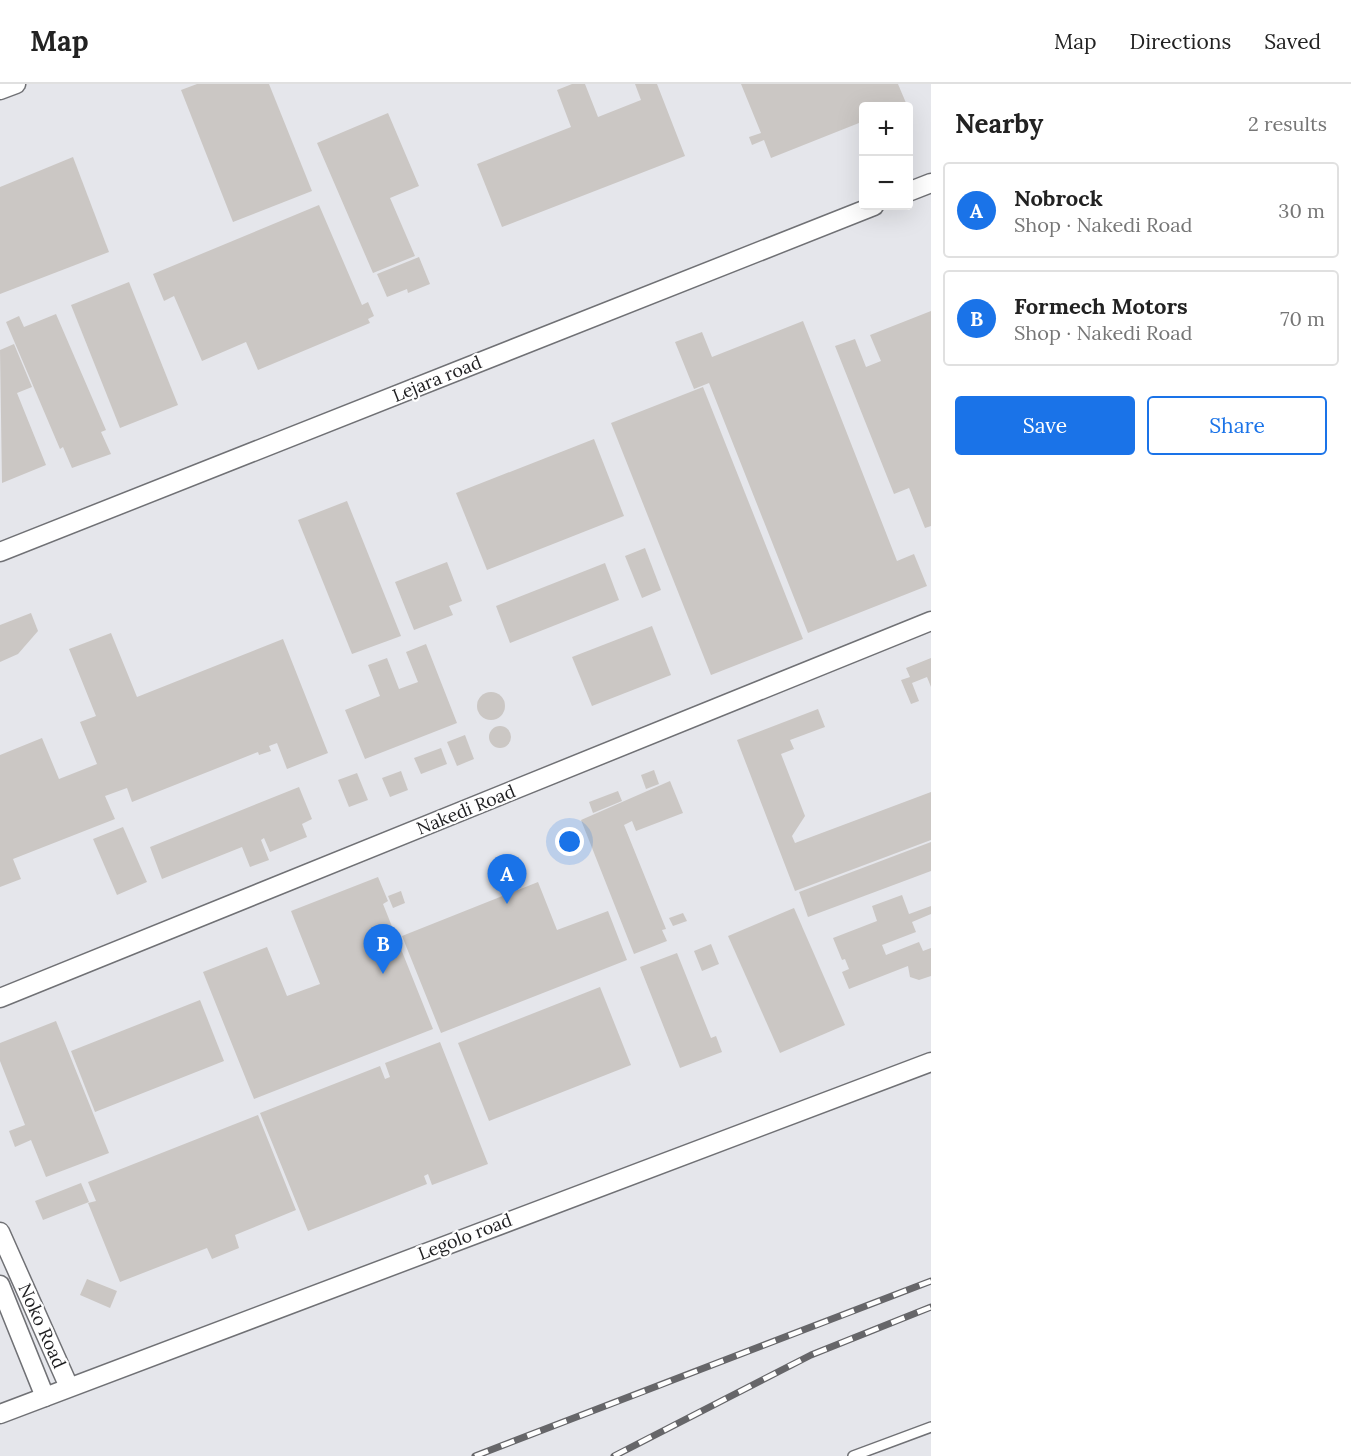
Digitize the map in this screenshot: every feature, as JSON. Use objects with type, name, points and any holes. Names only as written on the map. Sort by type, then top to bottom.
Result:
[{"type":"street","points":[[0,90],[16,84]]},
{"type":"street","points":[[913,190],[931,183]]},
{"type":"street","name":"Lejara road","points":[[0,552],[864,210]]},
{"type":"street","name":"Nakedi Road","points":[[0,998],[931,621]]},
{"type":"street","name":"Legolo road","points":[[0,1413],[931,1062]]},
{"type":"street","name":"Noko Road","points":[[0,1232],[69,1387]]},
{"type":"street","points":[[0,1285],[45,1397]]},
{"type":"lane","points":[[853,1456],[931,1427]]},
{"type":"building","points":[[197,84],[269,84],[312,191],[233,222],[181,90]]},
{"type":"building","points":[[572,84],[585,84],[598,117],[641,100],[635,84],[657,84],[685,156],[502,227],[477,164],[571,127],[557,90]]},
{"type":"building","points":[[741,84],[898,84],[906,102],[859,102],[859,123],[771,158],[764,140],[752,145],[749,137],[761,133]]},
{"type":"building","points":[[388,113],[419,186],[390,198],[415,256],[373,273],[317,143]]},
{"type":"building","points":[[73,157],[109,252],[0,294],[0,187]]},
{"type":"building","points":[[319,205],[362,305],[368,302],[374,316],[368,319],[370,323],[258,370],[246,342],[202,361],[174,296],[164,301],[153,274]]},
{"type":"building","points":[[419,257],[430,284],[408,293],[407,289],[387,297],[377,274]]},
{"type":"building","points":[[129,282],[178,405],[120,428],[71,305]]},
{"type":"building","points":[[931,311],[931,526],[925,528],[909,488],[894,494],[835,346],[855,339],[866,367],[881,361],[870,335]]},
{"type":"building","points":[[56,314],[106,430],[101,432],[111,454],[72,468],[63,447],[60,449],[6,322],[19,316],[24,327]]},
{"type":"building","points":[[803,321],[897,561],[914,554],[927,586],[808,633],[709,383],[694,389],[675,342],[702,332],[712,357]]},
{"type":"building","points":[[14,344],[32,387],[17,393],[46,465],[2,483],[0,350]]},
{"type":"building","points":[[703,387],[803,639],[711,675],[611,423]]},
{"type":"building","points":[[594,439],[624,516],[487,570],[456,493]]},
{"type":"building","points":[[347,501],[401,636],[352,654],[298,520]]},
{"type":"building","points":[[645,548],[661,590],[642,598],[625,556]]},
{"type":"building","points":[[447,562],[462,601],[449,606],[453,615],[414,630],[395,582]]},
{"type":"building","points":[[605,563],[619,600],[510,643],[496,606]]},
{"type":"building","points":[[31,613],[38,631],[18,654],[0,662],[0,625]]},
{"type":"building","points":[[652,626],[671,675],[592,706],[572,657]]},
{"type":"building","points":[[111,633],[137,697],[283,639],[328,753],[287,769],[277,743],[269,746],[271,751],[259,755],[258,752],[132,802],[127,788],[105,796],[115,819],[13,859],[21,879],[0,887],[0,755],[42,738],[59,779],[97,764],[80,722],[96,716],[69,649]]},
{"type":"building","points":[[426,644],[457,723],[365,759],[345,710],[380,696],[368,665],[387,658],[399,689],[418,682],[406,652]]},
{"type":"building","points":[[931,658],[931,687],[927,677],[912,683],[919,701],[911,704],[901,680],[910,677],[906,668]]},
{"type":"building","points":[[491,692],[501,696],[505,706],[501,716],[491,720],[481,716],[477,706],[481,696]]},
{"type":"building","points":[[818,709],[825,727],[790,740],[794,749],[781,754],[805,816],[792,836],[795,843],[931,792],[931,840],[795,891],[737,740]]},
{"type":"building","points":[[500,726],[508,729],[511,737],[508,745],[500,748],[492,745],[489,737],[492,729]]},
{"type":"building","points":[[465,735],[474,759],[457,766],[447,742]]},
{"type":"building","points":[[441,748],[447,764],[421,774],[414,758]]},
{"type":"building","points":[[654,770],[659,784],[646,789],[641,775]]},
{"type":"building","points":[[401,771],[408,790],[390,797],[382,778]]},
{"type":"building","points":[[357,773],[368,800],[349,807],[338,780]]},
{"type":"building","points":[[670,781],[683,813],[636,831],[632,821],[624,825],[666,929],[662,930],[667,941],[634,954],[581,820]]},
{"type":"building","points":[[299,787],[312,819],[302,824],[307,837],[270,852],[264,838],[261,840],[269,860],[250,867],[242,847],[162,879],[150,847]]},
{"type":"building","points":[[618,791],[622,801],[593,813],[589,802]]},
{"type":"building","points":[[123,827],[147,882],[117,895],[93,839]]},
{"type":"building","points":[[931,842],[931,871],[808,917],[799,892]]},
{"type":"building","points":[[378,877],[388,901],[383,904],[433,1029],[254,1099],[203,972],[267,947],[287,996],[320,984],[291,911]]},
{"type":"building","points":[[538,882],[557,930],[608,911],[627,960],[441,1033],[402,936]]},
{"type":"building","points":[[401,891],[405,903],[393,908],[388,896]]},
{"type":"building","points":[[902,895],[909,914],[931,906],[931,914],[912,922],[916,932],[882,945],[886,955],[919,942],[923,951],[931,948],[931,976],[919,980],[910,977],[908,966],[849,989],[842,972],[849,969],[845,959],[842,960],[833,938],[877,921],[872,906]]},
{"type":"building","points":[[794,908],[845,1025],[780,1053],[728,936]]},
{"type":"building","points":[[683,913],[687,921],[673,926],[669,918]]},
{"type":"building","points":[[711,944],[719,964],[702,971],[694,951]]},
{"type":"building","points":[[677,953],[711,1038],[716,1036],[722,1052],[680,1068],[640,967]]},
{"type":"building","points":[[600,987],[631,1065],[489,1121],[458,1043]]},
{"type":"building","points":[[200,1000],[224,1061],[95,1112],[71,1051]]},
{"type":"building","points":[[56,1021],[109,1153],[46,1177],[31,1140],[15,1147],[9,1131],[25,1125],[0,1061],[0,1043]]},
{"type":"building","points":[[440,1042],[488,1164],[432,1185],[428,1174],[424,1176],[427,1184],[308,1231],[260,1113],[380,1066],[385,1079],[390,1077],[385,1063]]},
{"type":"building","points":[[258,1115],[296,1210],[235,1235],[239,1248],[212,1259],[207,1248],[120,1282],[88,1203],[96,1201],[88,1182]]},
{"type":"building","points":[[81,1183],[89,1202],[43,1220],[35,1201]]},
{"type":"building","points":[[87,1279],[117,1291],[110,1308],[80,1295]]},
{"type":"railway","points":[[475,1456],[931,1281]]},
{"type":"railway","points":[[614,1456],[811,1355],[931,1307]]},
{"type":"place","name":"Nobrock","points":[[507,904]]},
{"type":"place","name":"Formech Motors","points":[[383,974]]}]
